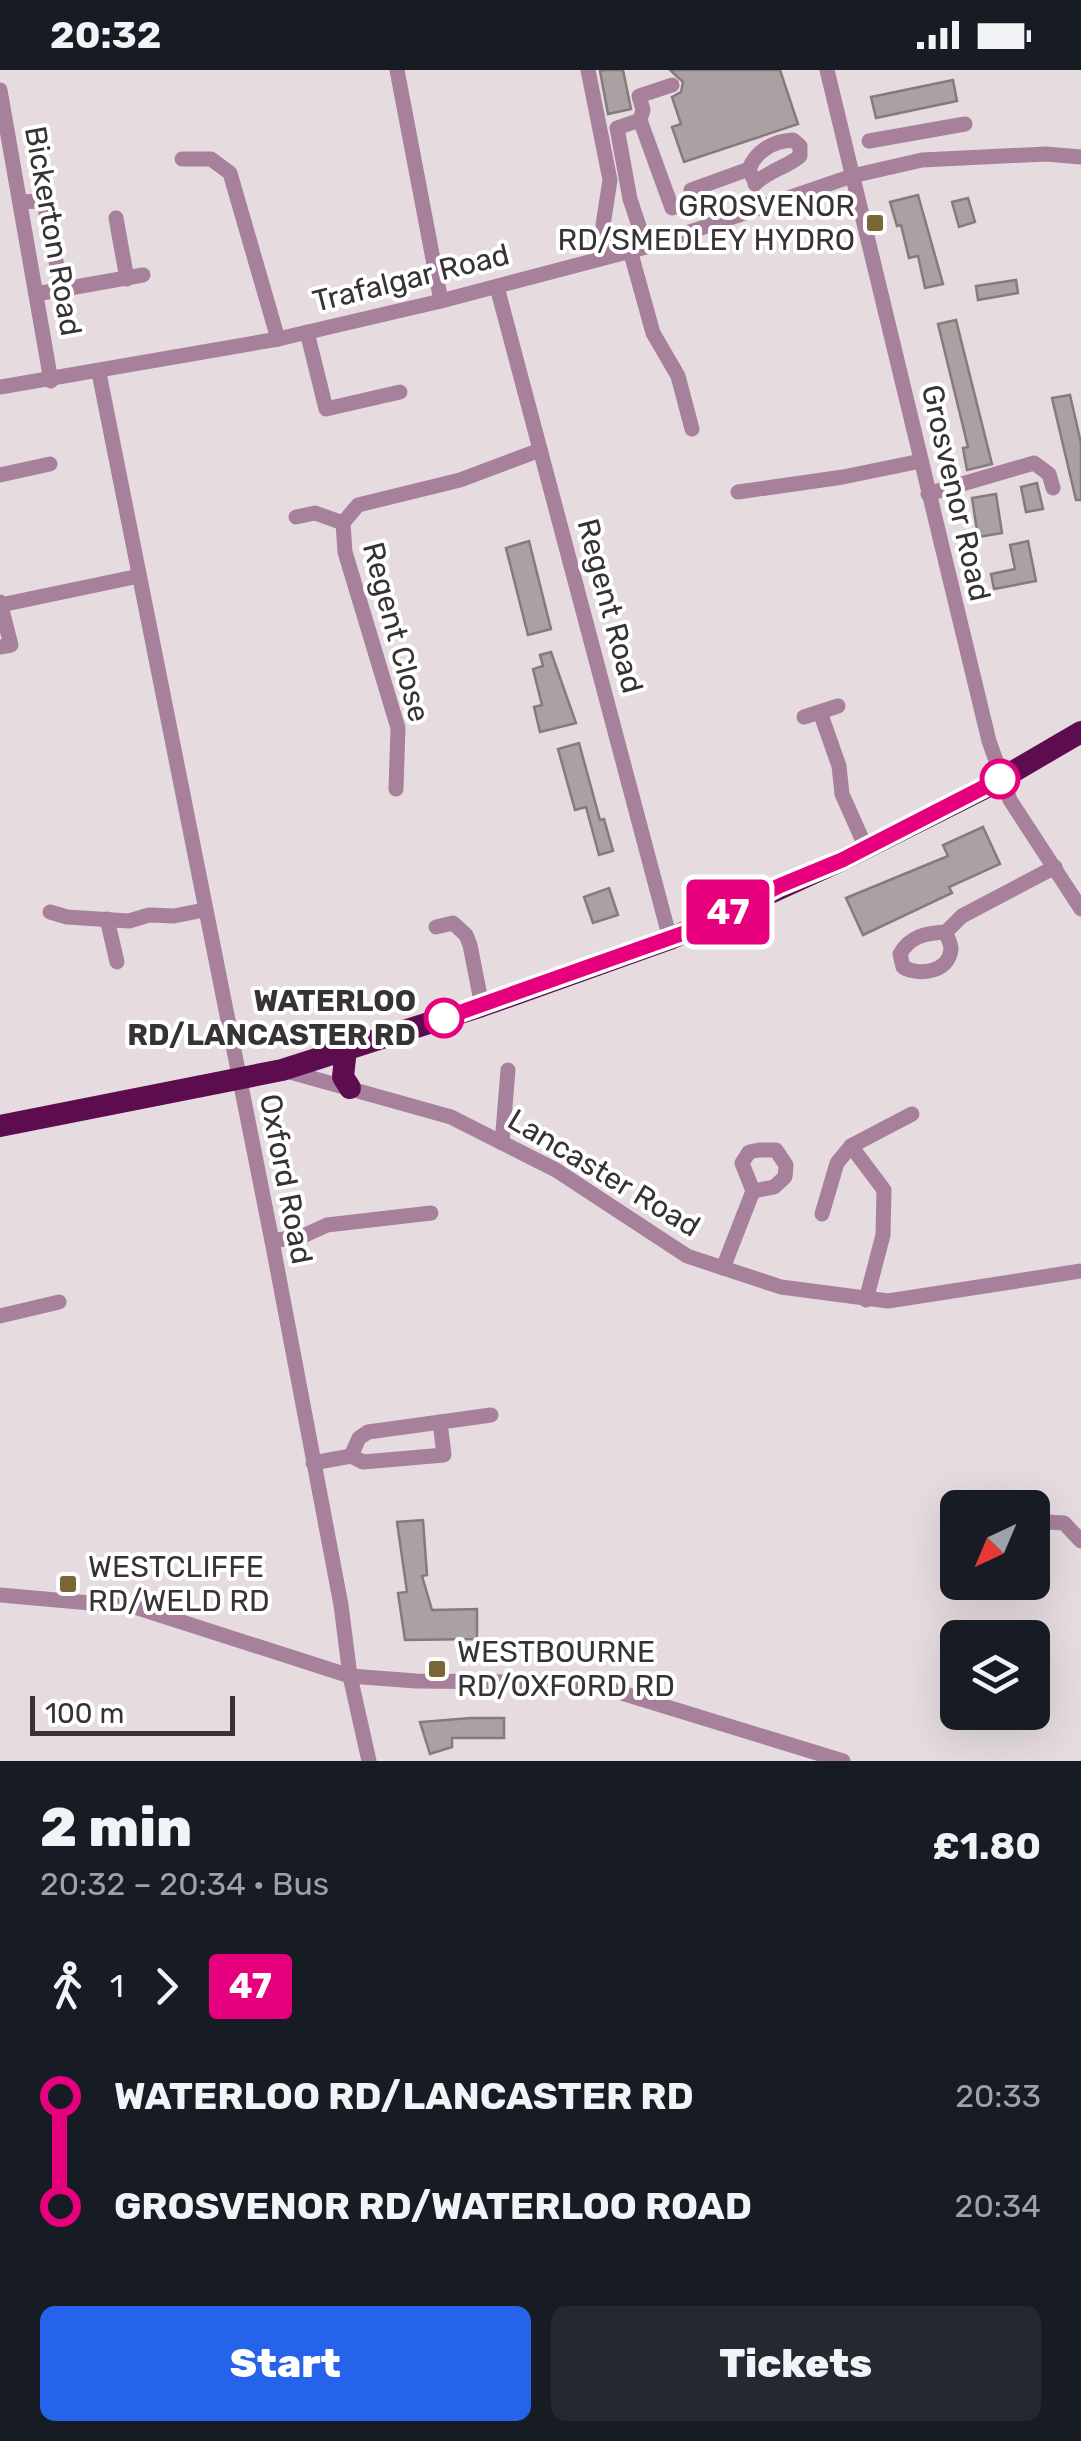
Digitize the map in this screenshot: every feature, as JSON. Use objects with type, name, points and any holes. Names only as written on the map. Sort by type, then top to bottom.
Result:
[{"type":"highway","points":[[0,1126],[282,1070],[482,1006],[670,939],[866,848],[1081,732]]},
{"type":"highway","points":[[346,1048],[342,1077],[350,1088]]},
{"type":"street","points":[[398,70],[441,302]]},
{"type":"street","points":[[588,70],[610,180],[603,226],[607,256]]},
{"type":"street","name":"Grosvenor Road","points":[[827,70],[1000,779],[1081,909]]},
{"type":"street","points":[[672,85],[639,96],[643,110],[640,120],[672,208]]},
{"type":"street","name":"Bickerton Road","points":[[0,90],[51,380]]},
{"type":"street","points":[[640,120],[616,128],[653,333],[678,376],[692,429]]},
{"type":"street","points":[[869,140],[965,124]]},
{"type":"street","points":[[916,131],[922,160]]},
{"type":"street","name":"Trafalgar Road","points":[[0,388],[278,339],[441,302],[638,249],[852,176],[922,160],[1081,156]]},
{"type":"street","points":[[182,159],[211,159],[230,173],[278,339]]},
{"type":"street","points":[[691,190],[752,176],[762,205]]},
{"type":"street","points":[[20,202],[44,204],[62,290]]},
{"type":"street","points":[[36,294],[135,277],[116,218]]},
{"type":"street","name":"Regent Road","points":[[497,286],[670,939]]},
{"type":"street","points":[[306,332],[326,409],[400,392]]},
{"type":"street","name":"Oxford Road","points":[[99,372],[272,1242],[341,1606],[350,1676],[370,1761]]},
{"type":"street","points":[[1029,445],[1034,464],[1049,474],[1053,488]]},
{"type":"street","name":"Regent Close","points":[[396,790],[398,728],[344,552],[343,523],[358,505],[460,480],[540,450]]},
{"type":"street","points":[[738,492],[920,461]]},
{"type":"street","points":[[0,475],[50,464]]},
{"type":"street","points":[[928,494],[1034,464]]},
{"type":"street","points":[[296,517],[314,513],[343,523]]},
{"type":"street","points":[[0,647],[11,645],[0,604],[139,576]]},
{"type":"street","points":[[804,717],[838,706]]},
{"type":"street","points":[[820,712],[839,766],[842,794],[866,848]]},
{"type":"street","points":[[946,932],[962,916],[1055,867]]},
{"type":"street","points":[[50,912],[67,917],[129,920],[149,914],[174,916],[204,910]]},
{"type":"street","points":[[107,919],[117,962]]},
{"type":"street","points":[[436,928],[453,923],[466,935],[482,1006]]},
{"type":"street","name":"Lancaster Road","points":[[282,1070],[451,1116],[556,1170],[688,1256],[782,1287],[888,1301],[1081,1272]]},
{"type":"street","points":[[502,1142],[508,1070]]},
{"type":"street","points":[[822,1214],[837,1164],[852,1146],[912,1114]]},
{"type":"street","points":[[852,1146],[884,1190],[884,1235],[866,1300]]},
{"type":"street","points":[[723,1268],[753,1191]]},
{"type":"street","points":[[272,1242],[303,1236],[327,1225],[431,1213]]},
{"type":"street","points":[[0,1316],[59,1302]]},
{"type":"street","points":[[351,1456],[359,1438],[368,1432],[491,1415]]},
{"type":"street","points":[[312,1463],[351,1456],[363,1462],[444,1455],[440,1422]]},
{"type":"street","points":[[1050,1523],[1064,1524],[1081,1542]]},
{"type":"street","points":[[0,1595],[135,1607],[350,1676],[416,1682],[588,1683],[843,1761]]},
{"type":"building","points":[[623,70],[631,109],[608,114],[600,71]]},
{"type":"building","points":[[670,70],[780,70],[798,124],[684,162],[672,127],[681,124],[672,97],[681,92],[683,82]]},
{"type":"building","points":[[953,80],[957,101],[876,118],[871,97]]},
{"type":"building","points":[[918,195],[943,284],[925,288],[918,256],[909,258],[901,225],[897,226],[890,202]]},
{"type":"building","points":[[968,198],[975,222],[959,227],[952,202]]},
{"type":"building","points":[[1016,280],[1018,293],[978,300],[976,286]]},
{"type":"building","points":[[956,320],[992,464],[967,470],[963,448],[968,447],[938,324]]},
{"type":"building","points":[[1070,395],[1081,443],[1081,500],[1076,500],[1052,398]]},
{"type":"building","points":[[1037,483],[1043,509],[1026,512],[1021,487]]},
{"type":"building","points":[[996,494],[1002,533],[978,537],[972,498]]},
{"type":"building","points":[[529,541],[551,629],[528,635],[506,548]]},
{"type":"building","points":[[1028,541],[1036,581],[994,589],[991,574],[1015,569],[1010,545]]},
{"type":"building","points":[[551,652],[576,723],[540,732],[534,707],[542,705],[533,669],[543,666],[540,655]]},
{"type":"building","points":[[579,743],[600,820],[604,819],[613,851],[599,855],[586,807],[575,810],[558,749]]},
{"type":"building","points":[[983,827],[1000,864],[949,887],[952,893],[863,935],[846,898],[948,856],[943,845]]},
{"type":"building","points":[[609,888],[618,915],[593,923],[584,897]]},
{"type":"building","points":[[423,1520],[427,1575],[422,1576],[432,1610],[477,1609],[477,1639],[405,1640],[398,1593],[407,1592],[397,1522]]},
{"type":"building","points":[[504,1718],[504,1738],[452,1738],[452,1747],[430,1754],[420,1722]]},
{"type":"bus line","name":"47","points":[[444,1018],[698,928],[1000,779]]},
{"type":"place","name":"GROSVENOR RD/SMEDLEY HYDRO","points":[[875,223]]},
{"type":"place","name":"WATERLOO RD/LANCASTER RD","points":[[444,1018]]},
{"type":"place","name":"WESTCLIFFE RD/WELD RD","points":[[68,1584]]},
{"type":"place","name":"WESTBOURNE RD/OXFORD RD","points":[[437,1669]]}]
